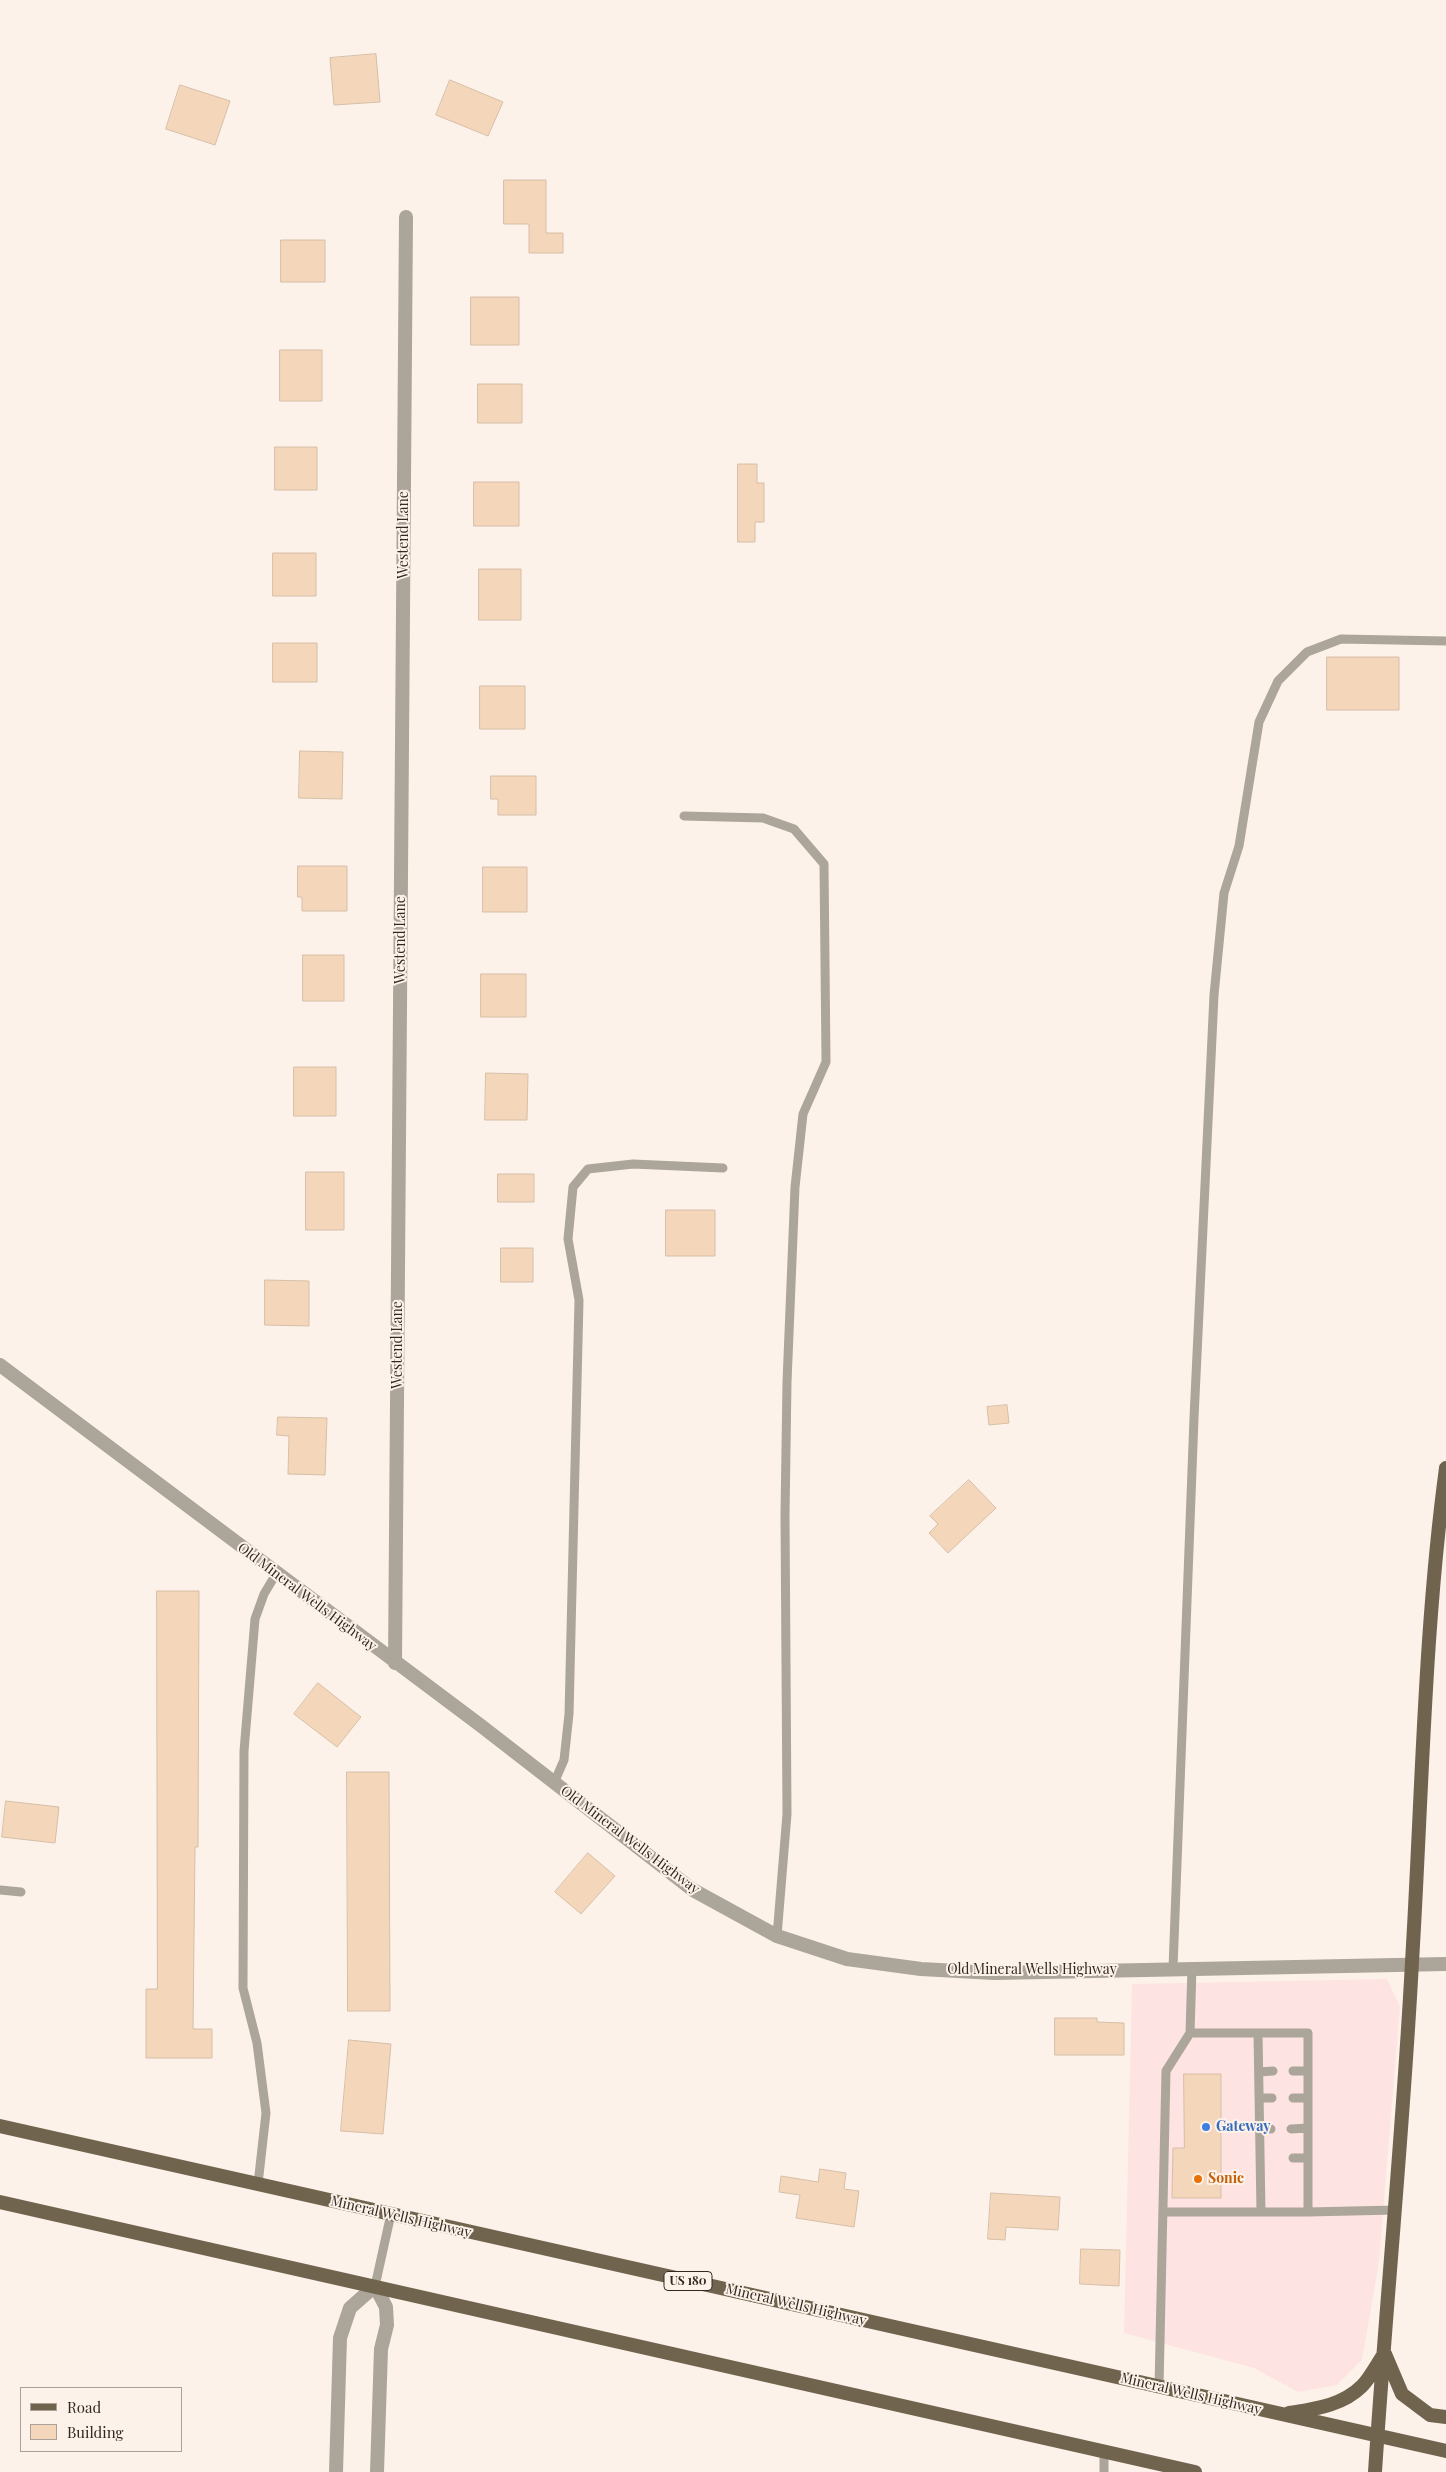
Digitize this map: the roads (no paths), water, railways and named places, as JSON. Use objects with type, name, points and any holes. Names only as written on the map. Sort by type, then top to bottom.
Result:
[{"type":"main road","points":[[1374,2472],[1396,2210],[1412,1965],[1426,1701],[1441,1507],[1446,1468]]},
{"type":"main road","name":"Mineral Wells Highway","points":[[0,2126],[1446,2451]]},
{"type":"main road","points":[[0,2202],[1104,2453],[1195,2472]]},
{"type":"main road","points":[[1282,2414],[1325,2407],[1343,2400],[1362,2386],[1384,2353]]},
{"type":"main road","points":[[1384,2353],[1402,2394],[1430,2415],[1446,2417]]},
{"type":"street","name":"Westend Lane","points":[[395,1663],[406,217]]},
{"type":"street","name":"Old Mineral Wells Highway","points":[[0,1365],[693,1890],[777,1936],[847,1959],[921,1970],[994,1973],[1446,1964]]},
{"type":"street","points":[[336,2472],[340,2338],[350,2308],[375,2286],[386,2308],[387,2325],[381,2349],[377,2472]]},
{"type":"lane","points":[[1173,1968],[1194,1418],[1214,995],[1224,893],[1239,846],[1259,722],[1278,681],[1307,652],[1341,639],[1446,641]]},
{"type":"lane","points":[[684,816],[763,818],[794,829],[824,864],[826,1062],[803,1114],[794,1206],[785,1515],[787,1814],[777,1936]]},
{"type":"lane","points":[[554,1783],[564,1760],[570,1714],[579,1300],[568,1239],[573,1187],[588,1169],[633,1164],[722,1168]]},
{"type":"lane","points":[[258,2184],[266,2113],[257,2043],[243,1988],[244,1751],[255,1619],[264,1594],[276,1574]]},
{"type":"lane","points":[[0,1890],[21,1892]]},
{"type":"lane","points":[[1159,2386],[1166,2070],[1190,2033],[1192,1968]]},
{"type":"lane","points":[[1190,2033],[1308,2033],[1308,2212]]},
{"type":"lane","points":[[1258,2033],[1261,2212]]},
{"type":"lane","points":[[1259,2072],[1273,2071]]},
{"type":"lane","points":[[1293,2071],[1308,2071]]},
{"type":"lane","points":[[1260,2098],[1272,2098]]},
{"type":"lane","points":[[1294,2098],[1308,2098]]},
{"type":"lane","points":[[1291,2129],[1308,2128]]},
{"type":"lane","points":[[1260,2129],[1271,2129]]},
{"type":"lane","points":[[1261,2158],[1270,2158]]},
{"type":"lane","points":[[1293,2158],[1308,2158]]},
{"type":"lane","points":[[1162,2212],[1396,2210]]},
{"type":"lane","points":[[375,2286],[391,2214]]},
{"type":"lane","points":[[1104,2453],[1104,2472]]},
{"type":"place","name":"Gateway","points":[[1206,2127]]},
{"type":"place","name":"Sonic","points":[[1198,2179]]}]
